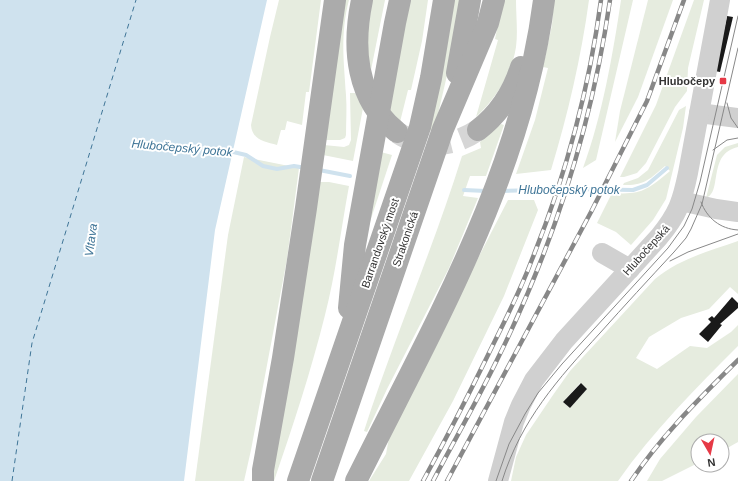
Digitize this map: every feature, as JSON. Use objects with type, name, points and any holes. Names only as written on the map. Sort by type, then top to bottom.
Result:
[{"type":"main road","points":[[263,481],[263,470],[283,358],[306,208],[334,0]]},
{"type":"main road","points":[[362,0],[356,37],[361,73],[371,102],[384,121],[397,132]]},
{"type":"main road","points":[[347,337],[353,260],[359,216],[400,0]]},
{"type":"main road","name":"Barrandovský most","points":[[298,481],[420,127],[431,78],[444,0]]},
{"type":"main road","points":[[442,129],[455,82],[470,0]]},
{"type":"main road","name":"Strakonická","points":[[322,481],[442,129],[486,29],[494,0]]},
{"type":"main road","points":[[522,65],[528,0]]},
{"type":"main road","points":[[478,130],[495,115],[508,97],[517,80],[522,65],[536,0]]},
{"type":"main road","points":[[356,481],[445,304],[488,209],[511,145],[534,58],[544,0]]},
{"type":"street","name":"Hlubočepská","points":[[498,481],[514,422],[527,392],[543,367],[564,341],[670,224],[681,201],[720,0]]},
{"type":"street","points":[[699,113],[738,118]]},
{"type":"street","points":[[681,201],[716,209],[738,212]]},
{"type":"street","points":[[602,253],[630,268]]},
{"type":"shaded area","points":[[279,0],[321,0],[309,92],[306,92],[302,125],[287,121],[285,130],[281,130],[277,145],[260,140],[254,134],[251,125]]},
{"type":"shaded area","points":[[343,0],[349,0],[344,24],[346,135],[345,138],[340,140],[325,140]]},
{"type":"shaded area","points":[[372,0],[385,0],[371,70],[367,53],[366,28]]},
{"type":"shaded area","points":[[406,0],[428,0],[422,41],[411,90],[408,90],[400,122],[386,107]]},
{"type":"shaded area","points":[[452,0],[462,0],[452,54],[434,131],[426,130]]},
{"type":"shaded area","points":[[503,0],[516,0],[517,35],[514,57],[502,85],[490,102],[476,117],[498,40],[495,39]]},
{"type":"shaded area","points":[[554,0],[589,0],[573,86],[551,170],[516,174],[535,120],[548,68],[543,67],[552,25]]},
{"type":"shaded area","points":[[621,0],[633,0],[596,160],[583,168],[601,107]]},
{"type":"shaded area","points":[[648,0],[673,0],[638,97],[615,142],[620,111]]},
{"type":"shaded area","points":[[694,0],[704,0],[688,68],[687,91],[675,107],[646,163],[637,173],[620,177],[656,105]]},
{"type":"shaded area","points":[[350,93],[355,93],[363,108],[353,161],[323,155],[324,145],[344,147],[349,145],[351,140]]},
{"type":"shaded area","points":[[686,106],[683,128],[666,199],[653,220],[631,245],[616,232],[597,223],[612,193],[630,193],[644,190],[670,171],[665,166],[655,175],[642,183],[623,185],[624,183],[638,178],[648,170],[679,110]]},
{"type":"shaded area","points":[[501,124],[504,125],[486,176],[470,176],[463,196],[478,198],[449,268],[387,389],[367,432],[364,431],[439,225],[462,156],[481,148],[480,142]]},
{"type":"shaded area","points":[[738,143],[738,147],[728,151],[722,157],[714,188],[711,194],[706,198],[717,155],[725,147]]},
{"type":"shaded area","points":[[377,151],[392,155],[362,246]]},
{"type":"shaded area","points":[[244,157],[299,168],[287,259],[244,481],[195,481],[228,235]]},
{"type":"shaded area","points":[[320,182],[329,182],[349,186],[325,315],[314,357],[274,481],[273,461]]},
{"type":"shaded area","points":[[508,200],[534,200],[538,210],[504,296],[453,401],[409,481],[369,481],[386,454],[391,427]]},
{"type":"shaded area","points":[[738,241],[738,294],[730,287],[709,309],[681,318],[649,337],[636,358],[657,369],[690,346],[707,348],[731,332],[738,325],[738,346],[660,427],[618,481],[511,481],[516,457],[526,435],[570,371],[655,279],[664,272],[684,261]],"holes":[[[580,383],[587,389],[570,408],[563,402]]]},
{"type":"shaded area","points":[[738,374],[738,442],[730,446],[730,433],[690,433],[690,467],[662,481],[647,481],[660,459],[696,417]]},
{"type":"water","name":"Vltava","points":[[0,0],[267,0],[215,230],[184,481],[0,481]]},
{"type":"building","points":[[727,16],[733,17],[720,72],[715,71]]},
{"type":"building","points":[[732,297],[738,303],[738,308],[720,324],[722,325],[708,342],[699,334],[711,322],[708,319],[712,316],[714,318]]},
{"type":"building","points":[[581,383],[587,389],[570,408],[563,402]]},
{"type":"waterway","name":"Hlubočepský potok","points":[[229,151],[246,155],[263,166],[277,169],[294,166],[306,168]]},
{"type":"waterway","name":"Hlubočepský potok","points":[[501,191],[575,189],[633,190],[647,185],[667,168]]},
{"type":"waterway","name":"Hlubočepský potok","points":[[319,170],[350,176]]},
{"type":"waterway","name":"Hlubočepský potok","points":[[464,190],[486,191]]},
{"type":"ferry route","points":[[12,481],[32,343],[136,0]]},
{"type":"tunnel","points":[[398,133],[418,142],[438,144],[458,140],[478,130]]},
{"type":"tram line","points":[[496,481],[509,444],[538,393],[562,364],[668,248],[684,226],[692,209],[700,182],[738,16]]},
{"type":"tram line","points":[[502,481],[519,439],[542,401],[585,350],[674,252],[686,238],[691,229],[702,204],[738,48]]},
{"type":"tram line","points":[[727,103],[731,118],[738,128]]},
{"type":"tram line","points":[[713,150],[727,140],[738,138]]},
{"type":"tram line","points":[[701,202],[707,213],[715,222],[725,227],[738,230]]},
{"type":"tram line","points":[[670,261],[688,252],[738,234]]},
{"type":"railway","points":[[423,481],[511,309],[555,198],[583,100],[601,0]]},
{"type":"railway","points":[[433,481],[497,360],[536,274],[553,229],[568,184],[593,93],[610,0]]},
{"type":"railway","points":[[447,481],[591,212],[647,101],[684,0]]},
{"type":"railway","points":[[631,481],[668,433],[695,403],[738,360]]},
{"type":"place","name":"Hlubočepy","points":[[723,81]]}]
